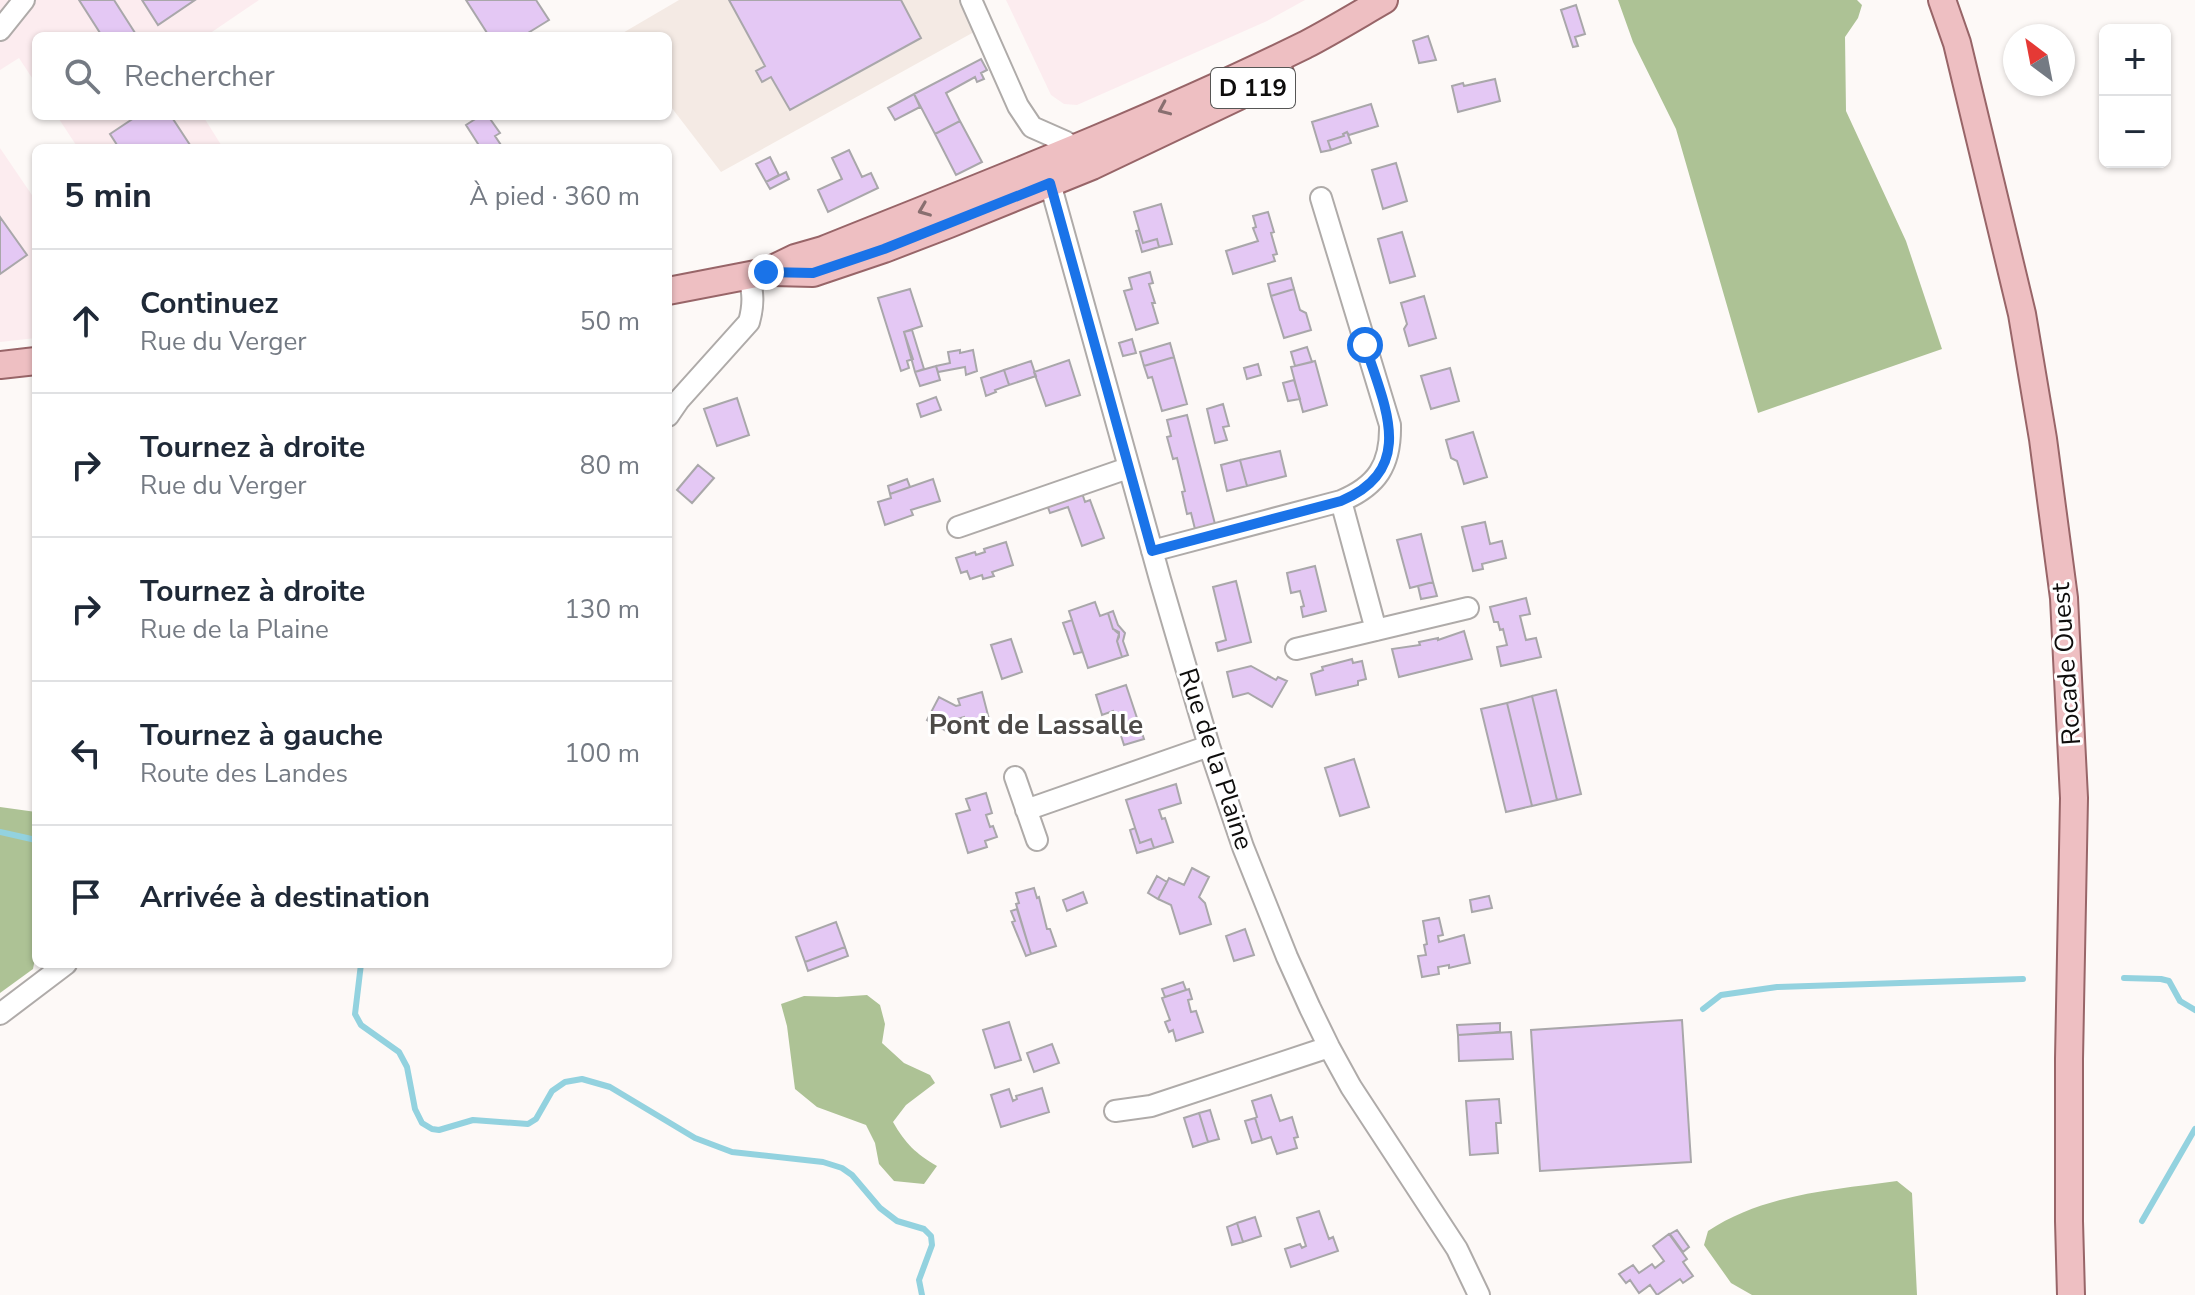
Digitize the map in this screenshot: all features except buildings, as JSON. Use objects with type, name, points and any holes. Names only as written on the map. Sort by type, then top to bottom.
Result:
[{"type":"main road","points":[[757,274],[1000,180],[1071,149],[1307,44],[1384,0]]},
{"type":"main road","name":"D 119","points":[[672,290],[757,274],[813,273],[884,249],[1104,160],[1239,96],[1408,0]]},
{"type":"main road","name":"Rocade Ouest","points":[[1942,0],[1957,43],[2022,314],[2043,439],[2064,598],[2074,798],[2069,1059],[2071,1295]]},
{"type":"main road","name":"Rocade Ouest","points":[[1953,0],[1957,43]]},
{"type":"main road","points":[[0,365],[32,361]]},
{"type":"street","points":[[0,30],[24,0]]},
{"type":"street","points":[[971,0],[1018,106],[1032,127],[1066,142],[1071,149],[1050,183]]},
{"type":"street","name":"Rue de la Plaine","points":[[1050,183],[1152,551],[1209,746],[1243,847],[1329,1047],[1351,1087],[1457,1249],[1479,1295]]},
{"type":"street","points":[[1152,551],[1341,501],[1371,484],[1385,465],[1390,446],[1390,425],[1321,198]]},
{"type":"street","points":[[672,410],[749,322],[754,307],[757,274]]},
{"type":"street","points":[[958,527],[1128,468]]},
{"type":"street","points":[[1341,501],[1376,630]]},
{"type":"street","points":[[1296,649],[1468,608]]},
{"type":"street","points":[[1026,810],[1209,746]]},
{"type":"street","points":[[1015,777],[1037,840]]},
{"type":"street","points":[[0,1014],[61,968]]},
{"type":"street","points":[[1115,1111],[1151,1106],[1329,1047]]},
{"type":"shaded area","points":[[0,0],[259,0],[212,32],[32,32],[32,78],[19,58],[0,70]]},
{"type":"shaded area","points":[[679,0],[960,0],[974,32],[721,172],[672,108],[672,32],[624,32]]},
{"type":"shaded area","points":[[1006,0],[1305,0],[1267,21],[1077,105],[1064,104],[1051,95]]},
{"type":"shaded area","points":[[60,120],[206,120],[220,144],[75,144]]},
{"type":"shaded area","points":[[0,148],[32,195],[32,338],[0,342]]},
{"type":"green space","points":[[1618,0],[1857,0],[1862,5],[1858,18],[1845,37],[1846,111],[1906,241],[1942,349],[1758,413],[1676,129],[1633,42]]},
{"type":"green space","points":[[0,807],[32,811],[33,968],[0,993]]},
{"type":"green space","points":[[867,995],[880,1005],[885,1024],[882,1043],[904,1063],[930,1075],[935,1083],[906,1105],[893,1122],[912,1147],[937,1166],[924,1184],[894,1181],[879,1164],[875,1143],[866,1125],[817,1107],[795,1089],[781,1004],[804,996]]},
{"type":"green space","points":[[1897,1181],[1912,1193],[1917,1295],[1752,1295],[1731,1283],[1704,1245],[1708,1231],[1775,1201]]},
{"type":"waterway","points":[[0,832],[32,839]]},
{"type":"waterway","points":[[361,968],[355,1014],[361,1025],[399,1052],[407,1067],[415,1109],[422,1123],[432,1129],[439,1130],[473,1120],[528,1124],[536,1119],[552,1091],[565,1082],[582,1079],[610,1087],[695,1138],[732,1152],[823,1162],[842,1168],[852,1175],[880,1208],[897,1221],[924,1229],[931,1236],[932,1245],[919,1280],[922,1295]]},
{"type":"waterway","points":[[2124,978],[2169,981],[2180,1001],[2195,1010]]},
{"type":"waterway","points":[[1703,1009],[1721,995],[1777,987],[2023,979]]},
{"type":"waterway","points":[[2142,1221],[2195,1129]]},
{"type":"district","name":"Pont de Lassalle","points":[[1036,725]]},
{"type":"route","points":[[766,272],[813,273],[884,249],[1050,183],[1152,551],[1341,501],[1371,484],[1385,465],[1390,446],[1390,425],[1365,345]]}]
